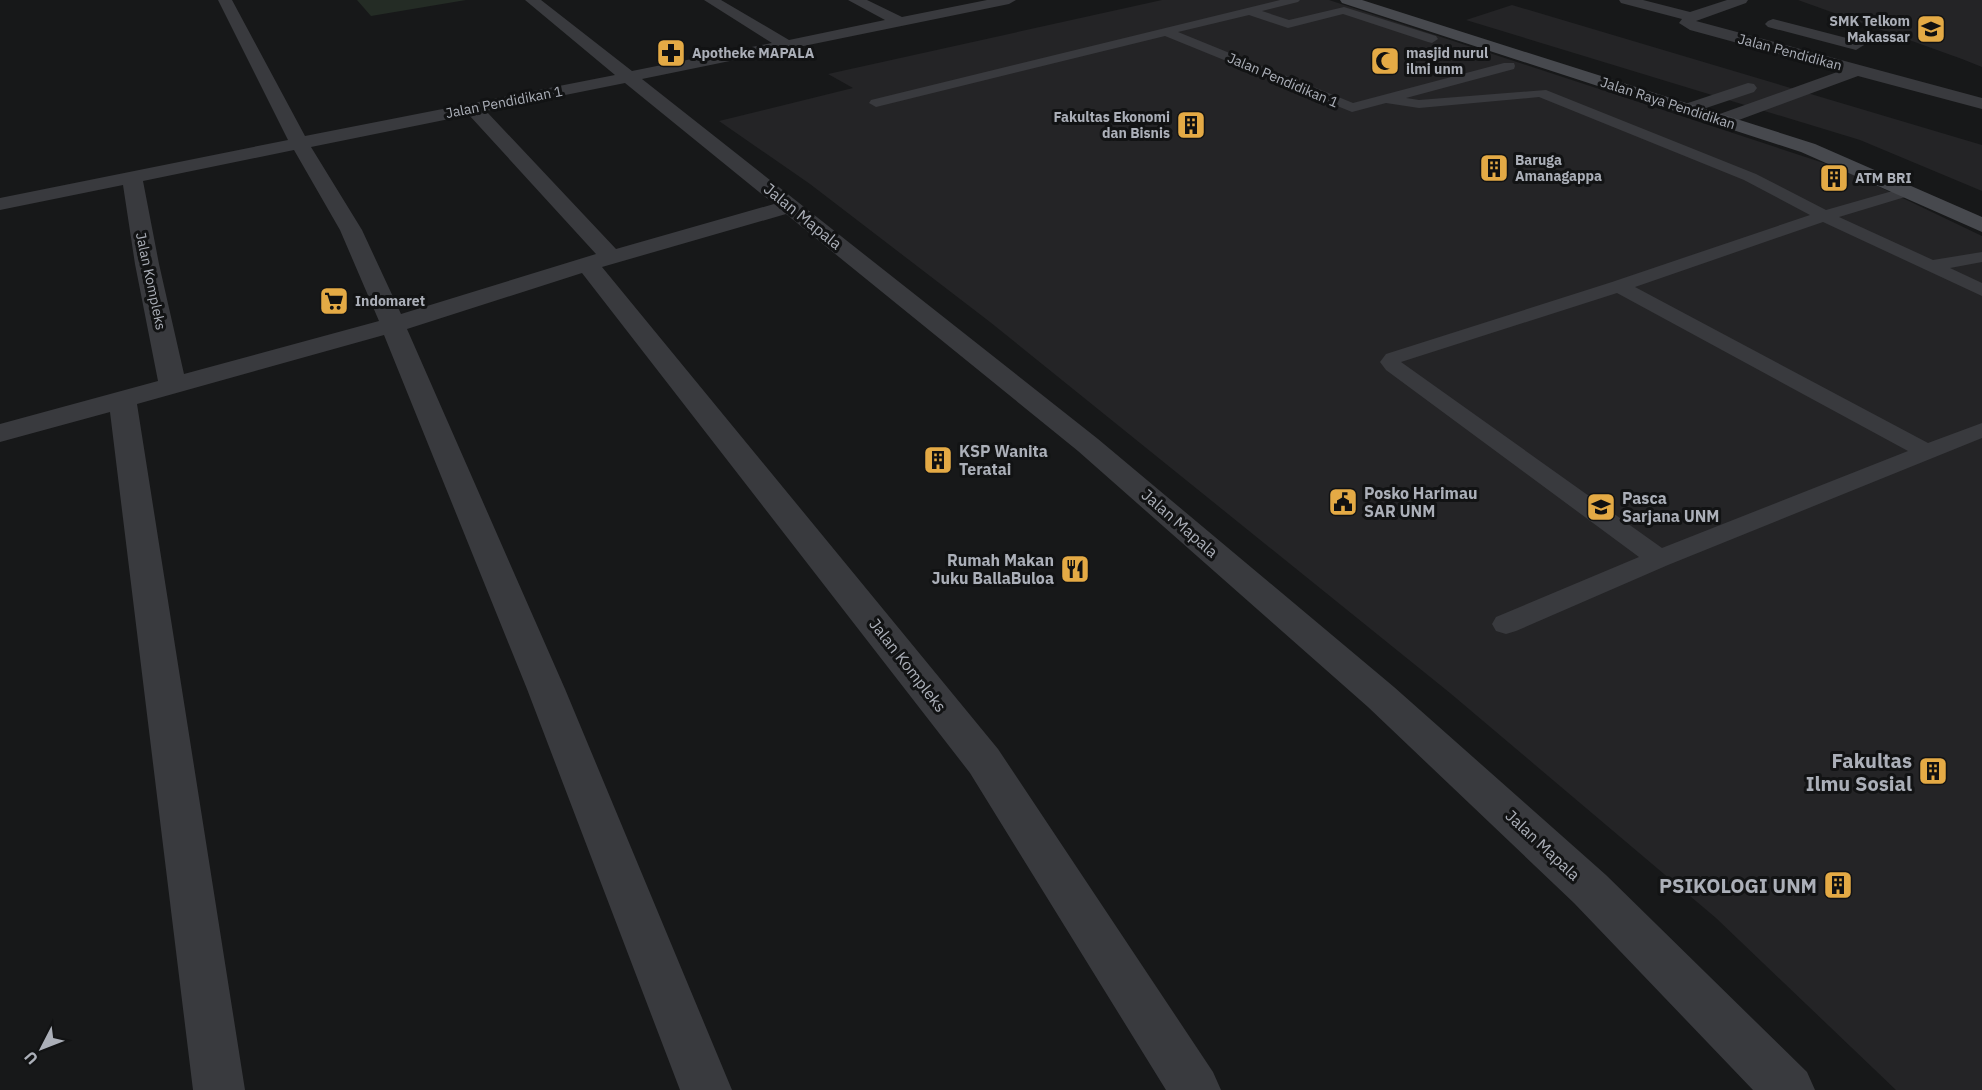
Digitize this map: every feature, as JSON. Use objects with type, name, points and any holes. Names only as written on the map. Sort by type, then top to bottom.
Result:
[{"type":"street","points":[[225,0],[299,143],[351,230],[393,325],[546,689],[706,1090]]},
{"type":"street","name":"Jalan Mapala","points":[[532,0],[1088,444],[1381,697],[1590,889],[1789,1090]]},
{"type":"street","points":[[711,0],[787,45]]},
{"type":"street","points":[[855,0],[900,22]]},
{"type":"street","name":"Jalan Pendidikan","points":[[1626,0],[1691,17],[1687,23],[1695,27],[1859,70]]},
{"type":"street","points":[[1691,17],[1741,0]]},
{"type":"street","name":"Jalan Pendidikan 1","points":[[0,204],[1002,1]]},
{"type":"street","name":"Jalan Raya Pendidikan","points":[[1346,5],[1381,6],[1696,106],[1739,114],[1855,150]]},
{"type":"street","points":[[1714,9],[1856,45]]},
{"type":"street","points":[[1793,72],[1824,61]]},
{"type":"street","points":[[1859,70],[1982,104]]},
{"type":"street","name":"Jalan Pendidikan","points":[[1720,120],[1859,70]]},
{"type":"street","points":[[1696,106],[1762,83]]},
{"type":"street","name":"Jalan Raya Pendidikan","points":[[1696,106],[1720,120],[1819,152],[1982,225]]},
{"type":"street","name":"Jalan Kompleks","points":[[473,108],[599,261],[984,761],[1196,1090]]},
{"type":"street","name":"Jalan Kompleks","points":[[132,177],[147,264],[173,385]]},
{"type":"street","points":[[0,433],[393,325],[599,261],[791,206]]},
{"type":"street","points":[[122,399],[151,587],[219,1090]]},
{"type":"lane","points":[[876,103],[1294,0]]},
{"type":"lane","points":[[1249,11],[1288,24],[1346,5],[1364,16],[1432,39]]},
{"type":"lane","points":[[1364,16],[1381,6]]},
{"type":"lane","name":"Jalan Pendidikan 1","points":[[1164,31],[1349,108],[1509,66]]},
{"type":"lane","points":[[1387,99],[1419,104],[1541,93],[1750,177],[1824,216],[1982,290]]},
{"type":"lane","points":[[1659,559],[1390,362],[1397,356],[1619,286],[1824,216],[1909,191]]},
{"type":"lane","points":[[1931,266],[1982,257]]},
{"type":"lane","points":[[1619,286],[1929,453]]},
{"type":"lane","points":[[1506,624],[1659,559],[1982,430]]},
{"type":"shaded area","points":[[357,0],[466,0],[371,16]]},
{"type":"shaded area","name":"Pasca Sarjana UNM","points":[[1162,0],[1329,0],[1842,169],[1982,236],[1982,1090],[1896,1090],[1716,918],[1450,693],[990,322],[810,184],[719,121],[853,88],[828,74]]},
{"type":"shaded area","name":"SMK Telkom Makassar","points":[[1798,0],[1982,0],[1982,67],[1962,59]]},
{"type":"shaded area","points":[[1512,5],[1982,145],[1982,191],[1860,140],[1466,20]]},
{"type":"place","name":"SMK Telkom Makassar","points":[[1931,29]]},
{"type":"place","name":"Apotheke MAPALA","points":[[671,53]]},
{"type":"place","name":"masjid nurul ilmi unm","points":[[1385,61]]},
{"type":"place","name":"Fakultas Ekonomi dan Bisnis","points":[[1191,125]]},
{"type":"place","name":"Baruga Amanagappa","points":[[1494,168]]},
{"type":"place","name":"ATM BRI","points":[[1834,178]]},
{"type":"place","name":"Indomaret","points":[[334,301]]},
{"type":"place","name":"KSP Wanita Teratai","points":[[938,460]]},
{"type":"place","name":"Posko Harimau SAR UNM","points":[[1343,502]]},
{"type":"place","name":"Pasca Sarjana UNM","points":[[1601,507]]},
{"type":"place","name":"Rumah Makan Juku BallaBuloa","points":[[1075,569]]},
{"type":"place","name":"Fakultas Ilmu Sosial","points":[[1933,771]]},
{"type":"place","name":"PSIKOLOGI UNM","points":[[1838,885]]}]
